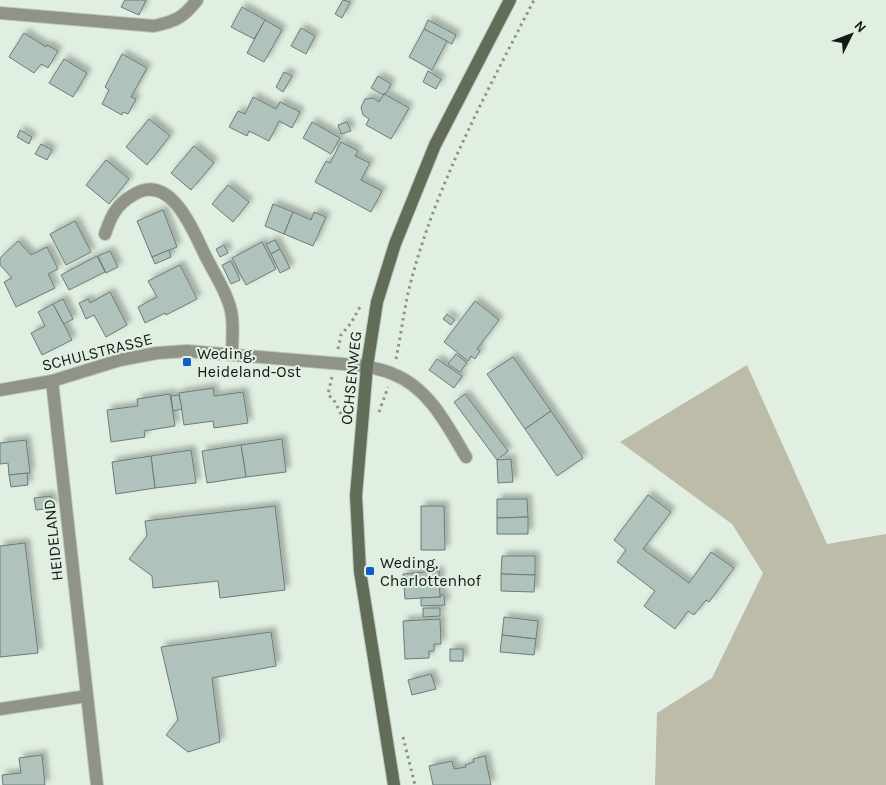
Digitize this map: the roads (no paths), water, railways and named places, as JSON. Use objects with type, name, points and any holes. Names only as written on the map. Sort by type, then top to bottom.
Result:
[{"type":"main road","name":"OCHSENWEG","points":[[394,785],[360,571],[356,496],[367,366],[377,302],[402,228],[435,145],[510,0]]},
{"type":"street","points":[[0,13],[154,26],[176,21],[188,12],[197,0]]},
{"type":"street","points":[[105,234],[110,216],[125,200],[138,192],[151,188],[164,192],[186,217],[229,302],[233,321],[232,354]]},
{"type":"street","name":"SCHULSTRASSE","points":[[0,390],[52,381],[120,360],[157,353],[187,351],[367,366],[393,374],[409,382],[425,396],[442,416],[466,457]]},
{"type":"street","name":"HEIDELAND","points":[[52,381],[97,785]]},
{"type":"street","points":[[0,709],[87,696]]},
{"type":"place","name":"Weding, Heideland-Ost","points":[[187,362]]},
{"type":"place","name":"Weding, Charlottenhof","points":[[370,571]]}]
